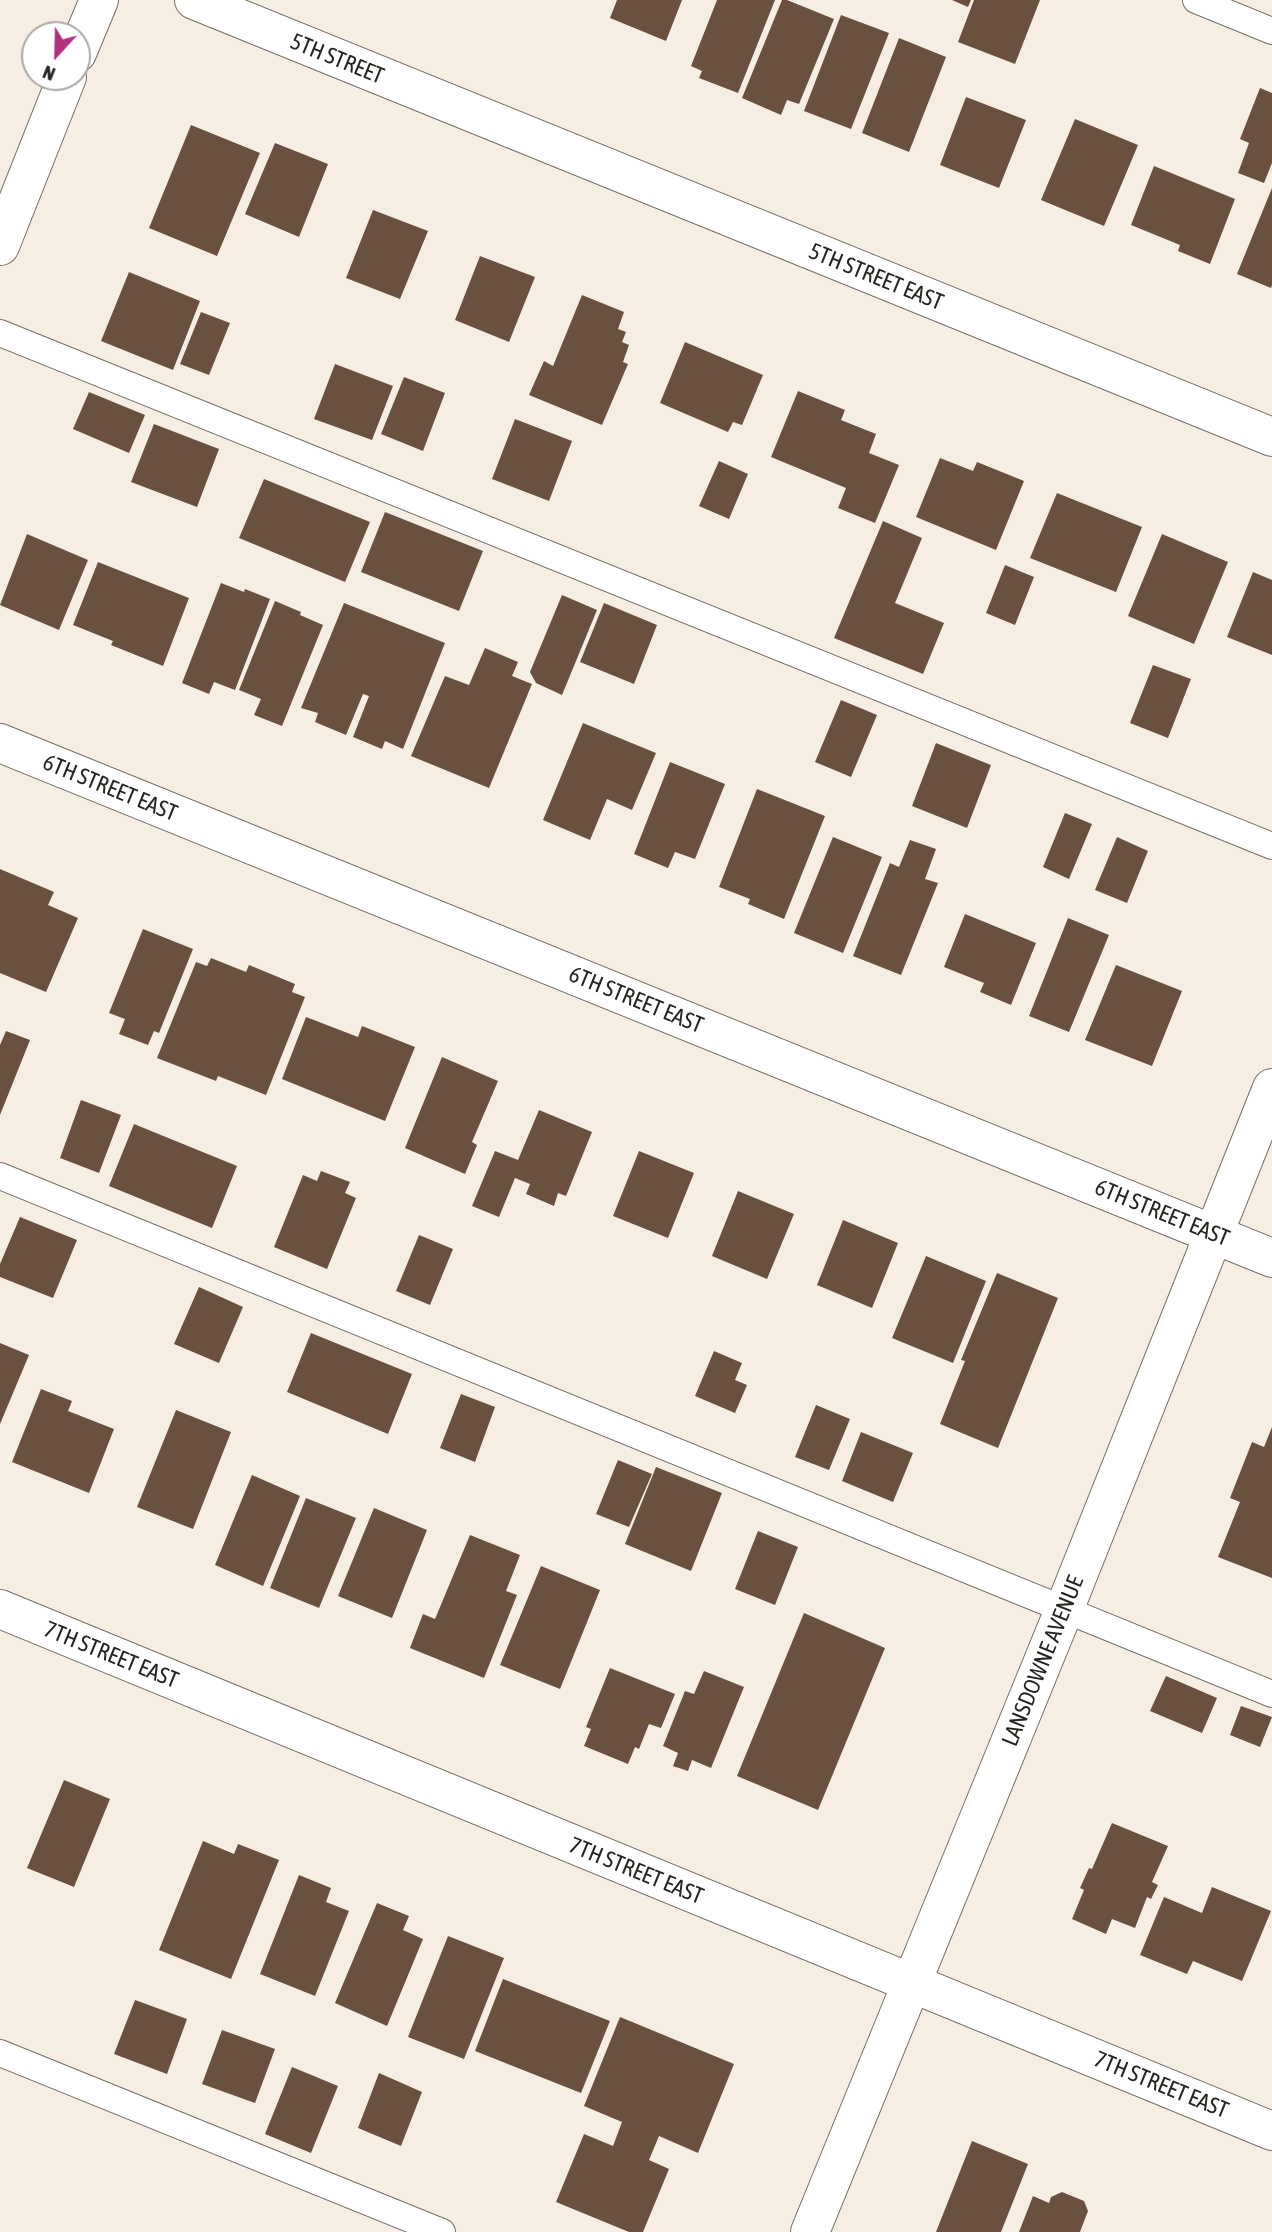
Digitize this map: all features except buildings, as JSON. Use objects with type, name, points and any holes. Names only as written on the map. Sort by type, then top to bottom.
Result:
[{"type":"street","points":[[90,21],[99,0]]},
{"type":"street","name":"5TH STREET","points":[[194,0],[480,118]]},
{"type":"street","points":[[0,246],[62,91]]},
{"type":"street","name":"5TH STREET EAST","points":[[480,118],[1272,438]]},
{"type":"street","name":"6TH STREET EAST","points":[[0,743],[1272,1258]]},
{"type":"street","name":"LANSDOWNE AVENUE","points":[[810,2232],[1064,1610],[1272,1088]]},
{"type":"street","name":"7TH STREET EAST","points":[[0,1609],[1272,2131]]},
{"type":"lane","points":[[1196,0],[1272,31]]},
{"type":"lane","points":[[0,333],[1272,846]]},
{"type":"lane","points":[[0,1176],[1272,1694]]},
{"type":"lane","points":[[0,2053],[442,2232]]}]
